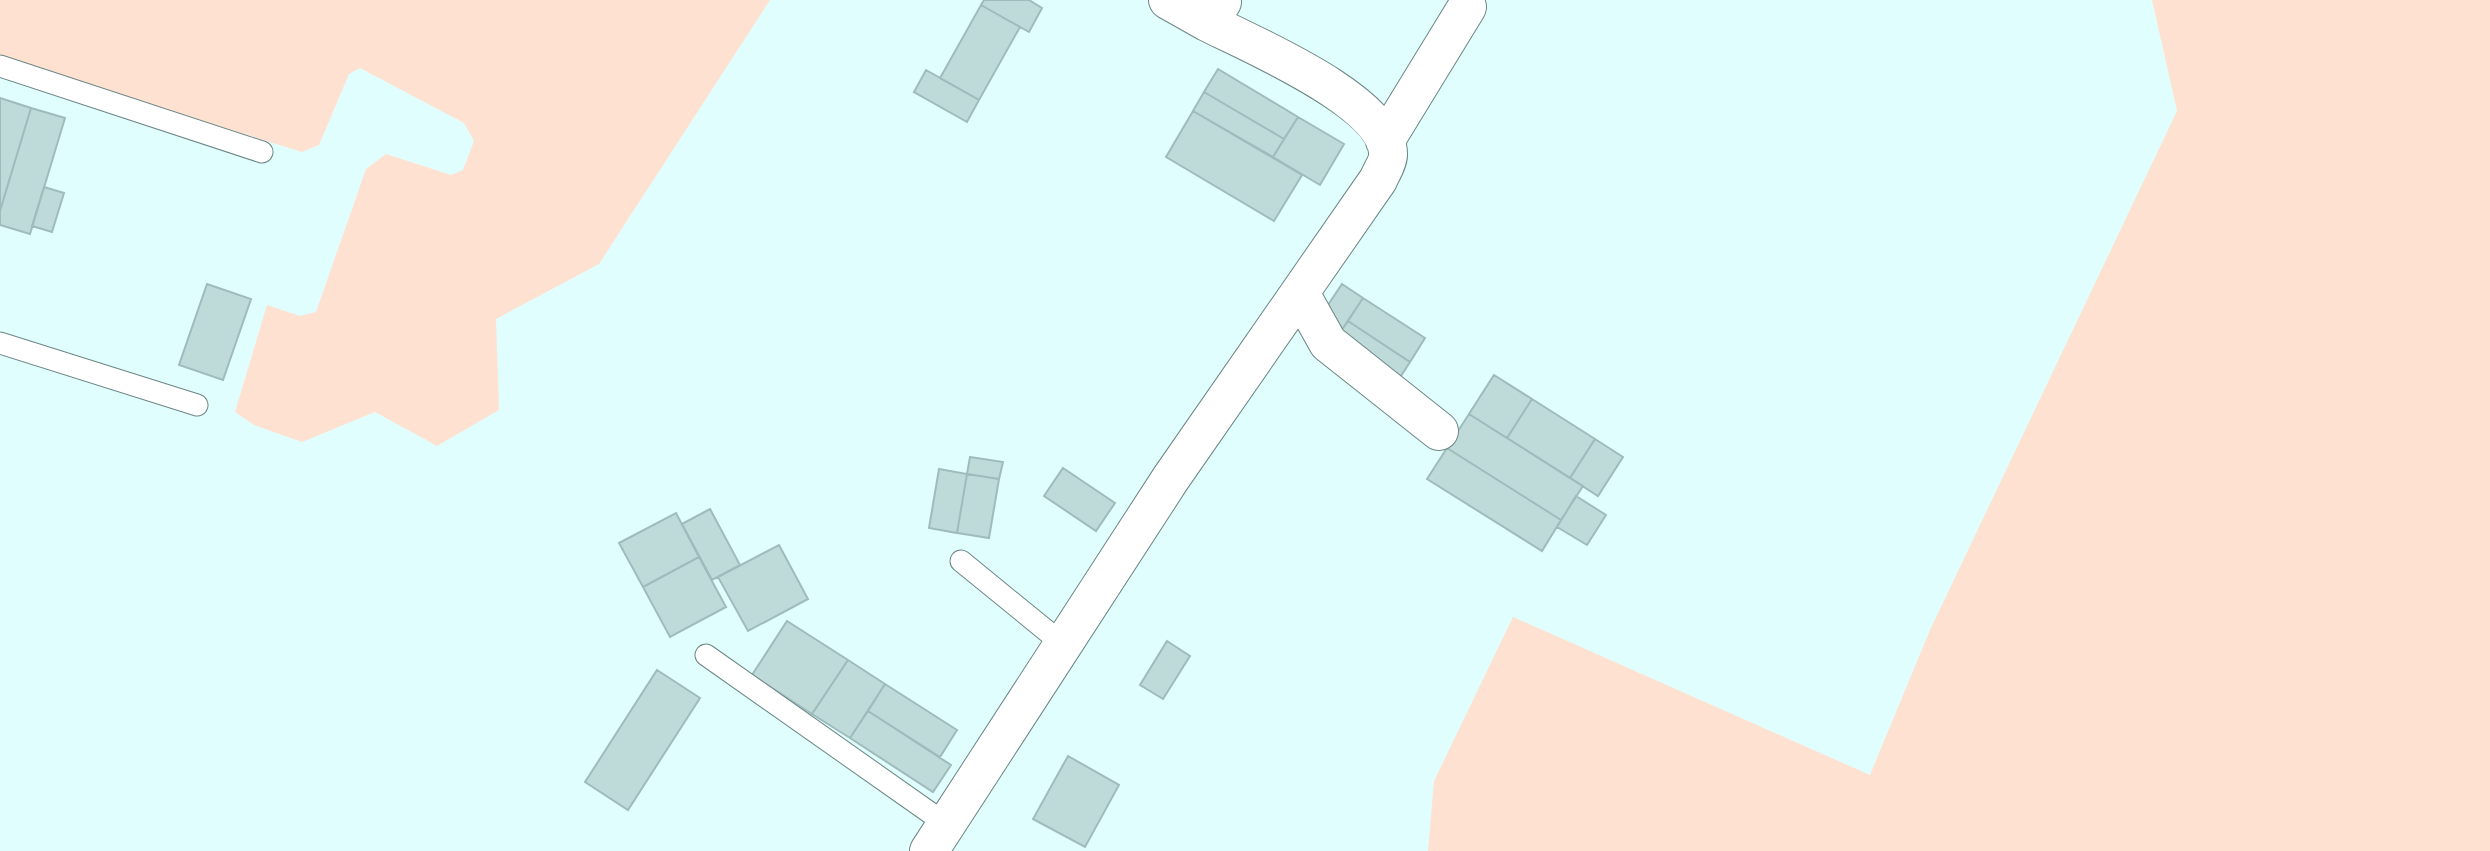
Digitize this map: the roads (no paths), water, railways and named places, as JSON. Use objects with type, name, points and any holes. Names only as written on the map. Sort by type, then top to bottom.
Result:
[{"type":"street","points":[[937,837],[1171,478],[1378,180],[1388,156],[1385,141],[1359,106],[1330,85],[1215,11],[1168,0]]},
{"type":"street","points":[[1385,141],[1467,7]]},
{"type":"street","points":[[1300,293],[1328,342],[1439,431]]},
{"type":"lane","points":[[0,66],[262,152]]},
{"type":"lane","points":[[0,343],[197,405]]},
{"type":"lane","points":[[961,561],[1064,645]]},
{"type":"lane","points":[[706,655],[937,837]]}]
